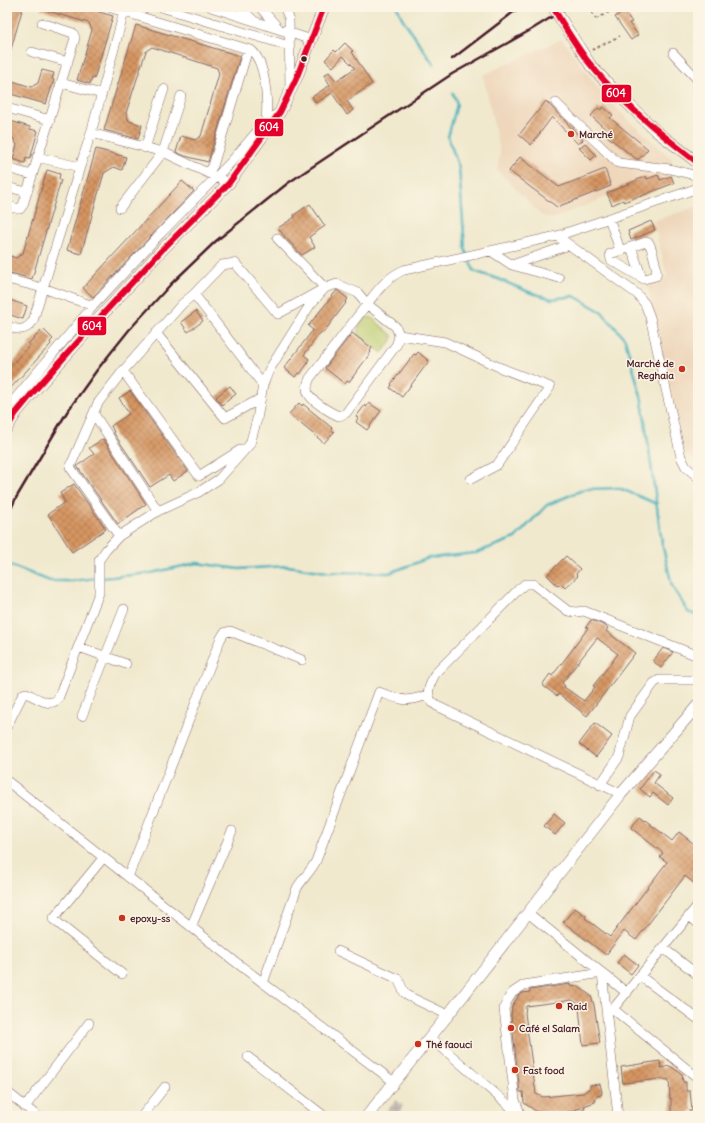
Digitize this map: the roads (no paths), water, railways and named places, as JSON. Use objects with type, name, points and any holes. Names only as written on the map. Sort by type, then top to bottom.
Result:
[{"type":"main road","points":[[7,428],[11,408],[35,390],[145,268],[229,183],[280,112],[312,40],[324,7]]},
{"type":"main road","points":[[553,7],[591,66],[616,93],[656,131],[698,163]]},
{"type":"main road","points":[[367,1116],[621,794],[698,705]]},
{"type":"street","points":[[108,7],[248,49],[255,54],[259,60],[266,96],[266,121]]},
{"type":"street","points":[[161,7],[289,46]]},
{"type":"street","points":[[211,7],[312,40]]},
{"type":"street","points":[[240,7],[255,22]]},
{"type":"street","points":[[260,7],[279,29]]},
{"type":"street","points":[[284,7],[289,18],[290,89]]},
{"type":"street","points":[[7,326],[19,330],[27,328],[33,321],[80,167],[92,133],[124,12]]},
{"type":"street","points":[[7,206],[20,209],[23,205],[75,38],[73,33],[42,23]]},
{"type":"street","points":[[212,175],[213,166],[248,49]]},
{"type":"street","points":[[32,52],[68,62]]},
{"type":"street","points":[[674,53],[698,80]]},
{"type":"street","points":[[61,83],[102,94]]},
{"type":"street","points":[[146,148],[164,89]]},
{"type":"street","points":[[120,208],[163,152],[181,96]]},
{"type":"street","points":[[120,536],[70,467],[98,404],[123,371],[156,333],[182,304],[194,294],[222,265],[235,263],[278,314],[325,288],[337,284],[358,293],[367,304],[396,327],[399,335],[397,344],[346,413],[339,416],[332,413],[313,399],[308,393],[307,385],[310,378],[367,304],[383,284],[395,274],[404,270],[557,236],[695,189],[698,178],[670,169],[618,163],[556,103]]},
{"type":"street","points":[[7,108],[50,120]]},
{"type":"street","points":[[11,408],[93,306],[212,175],[231,162],[266,121],[280,112]]},
{"type":"street","points":[[92,133],[163,152],[229,183]]},
{"type":"street","points":[[37,157],[80,167]]},
{"type":"street","points":[[7,168],[32,175]]},
{"type":"street","points":[[7,187],[27,192]]},
{"type":"street","points":[[609,218],[620,250]]},
{"type":"street","points":[[557,236],[637,294],[645,304],[650,316],[681,456],[686,467],[698,477]]},
{"type":"street","points":[[278,238],[325,288]]},
{"type":"street","points":[[646,242],[650,245],[657,274],[646,280],[612,261],[610,254],[620,250],[646,242]]},
{"type":"street","points":[[512,265],[569,245]]},
{"type":"street","points":[[631,247],[642,278]]},
{"type":"street","points":[[491,251],[512,265],[558,278]]},
{"type":"street","points":[[7,279],[43,288],[93,306]]},
{"type":"street","points":[[7,726],[23,694],[26,693],[49,703],[54,703],[58,699],[99,593],[99,560],[106,550],[120,536],[158,511],[199,492],[219,479],[250,444],[257,419],[263,385],[269,370],[310,305],[325,288]]},
{"type":"street","points":[[194,294],[263,385]]},
{"type":"street","points":[[156,333],[225,418],[260,399]]},
{"type":"street","points":[[399,335],[445,342],[501,368],[550,387],[497,465],[471,479]]},
{"type":"street","points":[[123,371],[199,476],[250,444]]},
{"type":"street","points":[[94,414],[158,511]]},
{"type":"street","points":[[621,794],[437,706],[431,702],[428,695],[430,684],[435,674],[525,584],[533,584],[568,610],[576,612],[584,611],[698,656]]},
{"type":"street","points":[[82,716],[124,609]]},
{"type":"street","points":[[128,877],[224,633],[230,631],[302,660]]},
{"type":"street","points":[[78,647],[126,664]]},
{"type":"street","points":[[600,785],[619,757],[630,716],[654,683],[659,680],[698,680]]},
{"type":"street","points":[[263,983],[297,888],[312,869],[316,861],[379,692],[402,700],[411,700],[428,695]]},
{"type":"street","points":[[7,781],[263,983],[394,1082]]},
{"type":"street","points":[[191,927],[232,831]]},
{"type":"street","points":[[104,857],[53,919],[122,974]]},
{"type":"street","points":[[698,905],[613,1009],[698,1078]]},
{"type":"street","points":[[528,913],[627,992]]},
{"type":"street","points":[[689,916],[698,924]]},
{"type":"street","points":[[663,948],[698,975]]},
{"type":"street","points":[[338,951],[398,979],[404,992],[408,996],[448,1015]]},
{"type":"street","points":[[521,1116],[514,1093],[504,1009],[506,1001],[512,994],[524,985],[602,973]]},
{"type":"street","points":[[602,973],[618,1116]]},
{"type":"street","points":[[640,976],[698,1019]]},
{"type":"street","points":[[25,1107],[89,1023]]},
{"type":"street","points":[[430,1037],[521,1116]]},
{"type":"street","points":[[248,1057],[324,1116]]},
{"type":"street","points":[[142,1116],[165,1087]]},
{"type":"street","points":[[7,1092],[37,1116]]},
{"type":"waterway","points":[[397,7],[402,18],[434,65]]},
{"type":"waterway","points":[[453,93],[457,104],[448,137],[459,168],[465,249],[474,271],[552,299],[574,296],[602,312],[625,339],[642,400],[662,543],[672,586],[688,612],[698,616]]},
{"type":"waterway","points":[[102,578],[151,573],[197,563],[239,569],[288,566],[327,572],[389,573],[429,558],[476,553],[515,538],[547,505],[585,489],[619,488],[657,504]]},
{"type":"waterway","points":[[7,564],[50,581],[72,581],[97,578]]},
{"type":"railway","points":[[452,59],[520,7]]},
{"type":"railway","points":[[7,517],[16,498],[67,412],[97,370],[129,330],[171,284],[216,241],[288,183],[452,74],[529,31],[568,7]]},
{"type":"place","name":"Marché","points":[[571,134]]},
{"type":"place","name":"Marché de Reghaia","points":[[682,369]]},
{"type":"place","name":"epoxy-ss","points":[[122,918]]},
{"type":"place","name":"Raid","points":[[559,1006]]},
{"type":"place","name":"Café el Salam","points":[[511,1028]]},
{"type":"place","name":"Thé faouci","points":[[418,1044]]},
{"type":"place","name":"Fast food","points":[[515,1070]]}]
